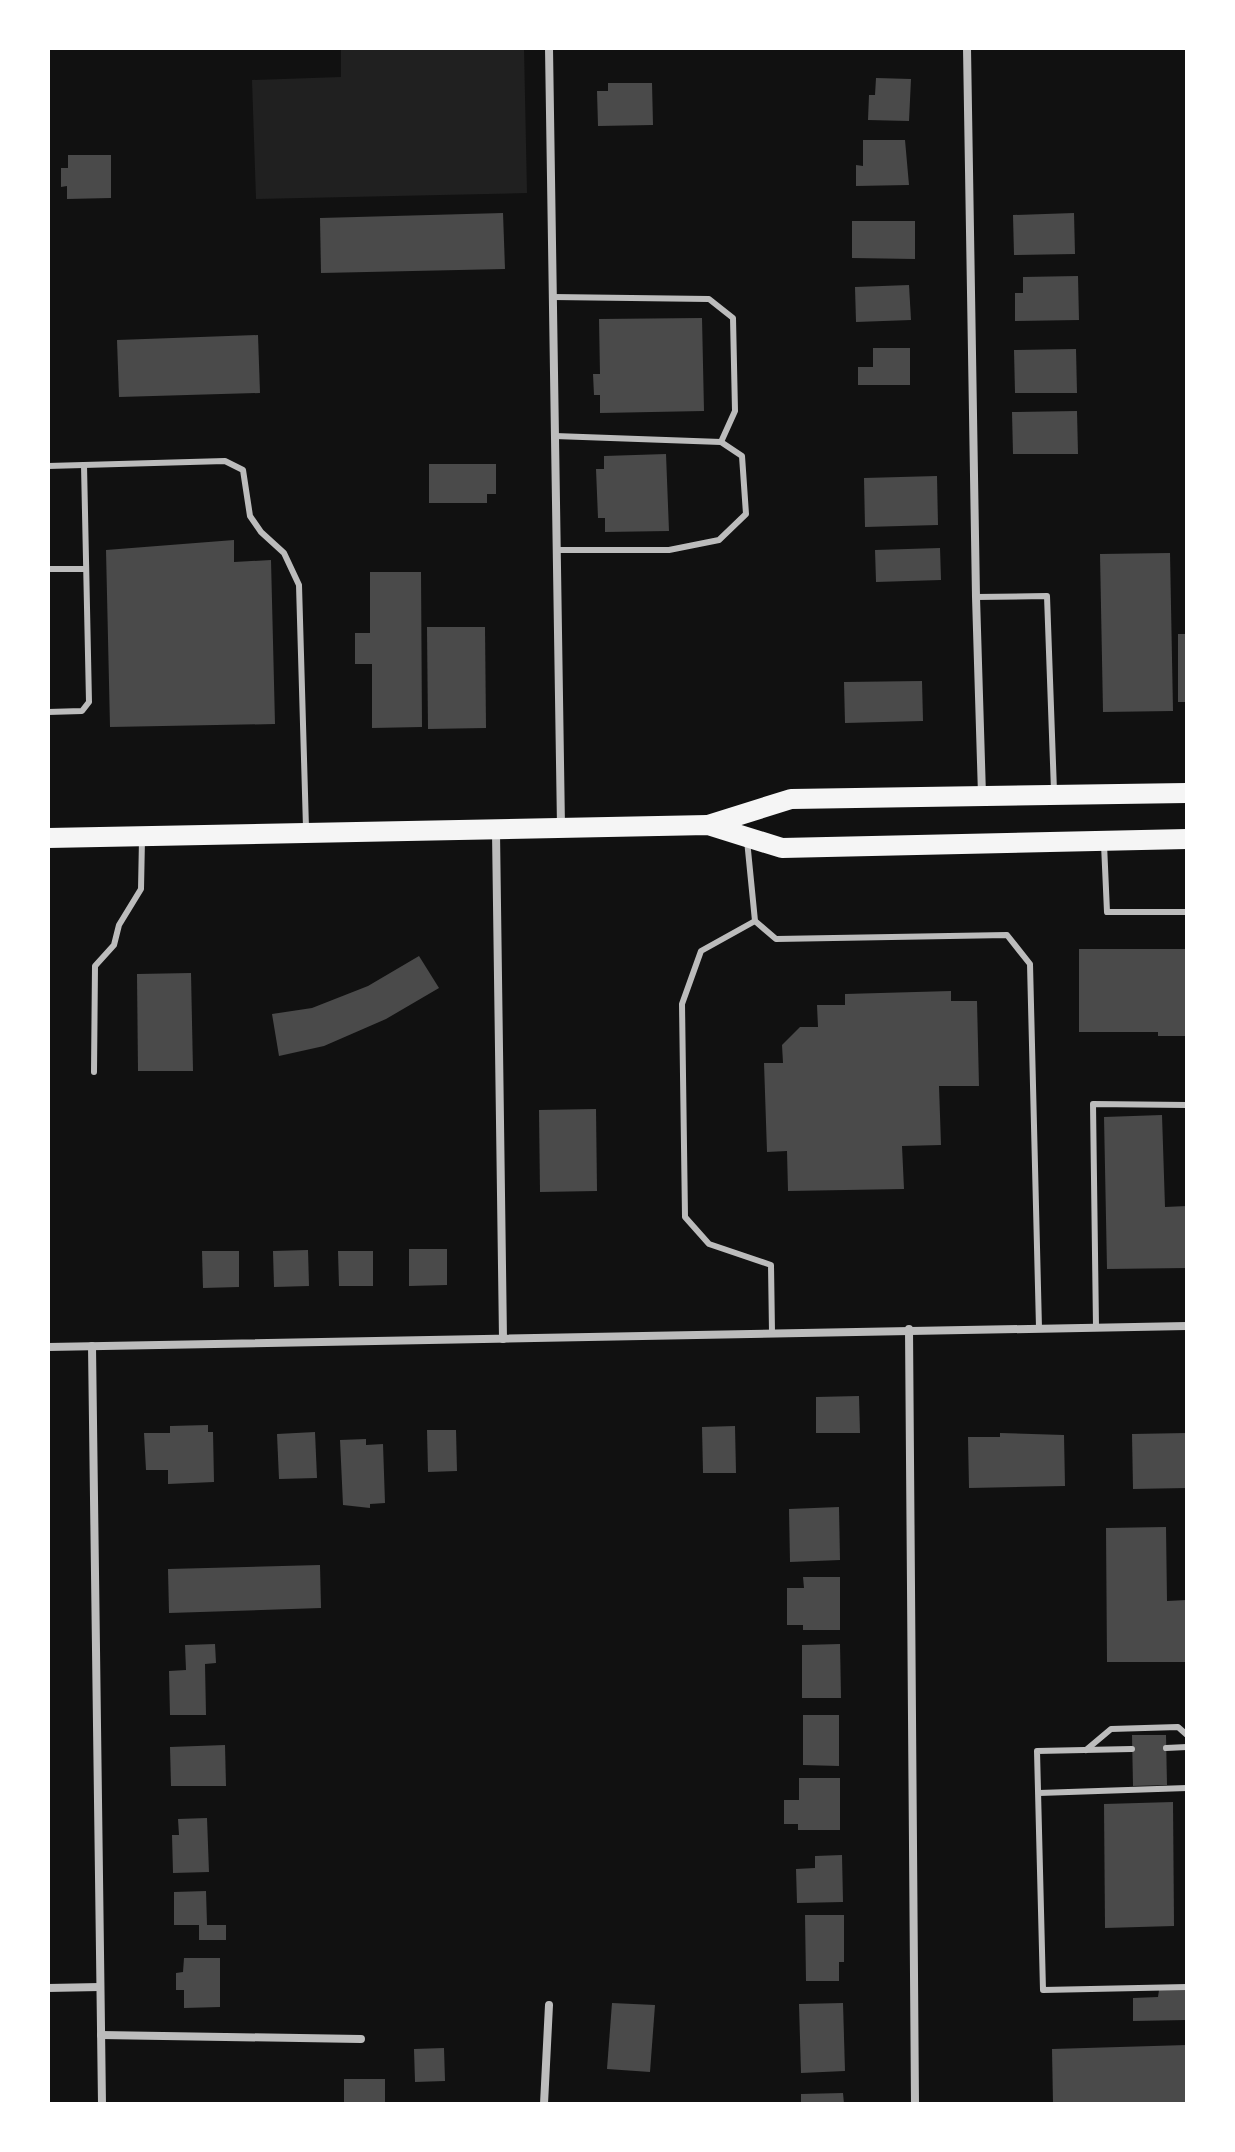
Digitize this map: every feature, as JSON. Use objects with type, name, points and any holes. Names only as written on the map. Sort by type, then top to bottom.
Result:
[{"type":"main road","points":[[48,838],[708,825],[791,799],[1187,793]]},
{"type":"main road","points":[[708,825],[782,848],[1187,839]]},
{"type":"street","points":[[549,48],[561,827]]},
{"type":"street","points":[[967,48],[982,796]]},
{"type":"street","points":[[496,828],[503,1339]]},
{"type":"street","points":[[48,1347],[1187,1326]]},
{"type":"street","points":[[909,1329],[915,2104]]},
{"type":"street","points":[[92,1346],[102,2104]]},
{"type":"street","points":[[48,1988],[100,1987]]},
{"type":"street","points":[[544,2104],[549,2005]]},
{"type":"street","points":[[101,2035],[361,2039]]},
{"type":"lane","points":[[553,297],[709,299],[733,318],[735,411],[721,442]]},
{"type":"lane","points":[[555,436],[721,442],[742,456],[746,514],[719,540],[669,550],[557,550]]},
{"type":"lane","points":[[48,466],[225,461],[243,470],[250,516],[261,532],[284,553],[299,585],[306,832]]},
{"type":"lane","points":[[48,712],[82,711],[89,702],[84,465]]},
{"type":"lane","points":[[48,569],[86,569]]},
{"type":"lane","points":[[976,597],[1047,596],[1054,795]]},
{"type":"lane","points":[[94,1072],[95,966],[114,945],[119,925],[141,889],[142,835]]},
{"type":"lane","points":[[746,837],[755,921],[776,939],[1007,935],[1030,964],[1039,1328]]},
{"type":"lane","points":[[1104,841],[1107,912],[1187,912]]},
{"type":"lane","points":[[755,921],[701,951],[682,1004],[685,1217],[709,1244],[771,1265],[772,1332]]},
{"type":"lane","points":[[1096,1327],[1093,1104],[1187,1105]]},
{"type":"lane","points":[[1086,1750],[1111,1729],[1178,1727],[1187,1735]]},
{"type":"lane","points":[[1166,1748],[1187,1747]]},
{"type":"lane","points":[[1132,1749],[1037,1751],[1043,1990],[1187,1987]]},
{"type":"lane","points":[[1039,1793],[1187,1788]]},
{"type":"shaded area","points":[[341,48],[524,48],[527,193],[256,199],[252,80],[341,77]]},
{"type":"building","points":[[876,78],[911,79],[909,121],[868,120],[869,95],[875,95]]},
{"type":"building","points":[[608,83],[652,83],[653,125],[598,126],[597,91],[608,91]]},
{"type":"building","points":[[863,140],[905,140],[909,185],[856,186],[856,165],[863,166]]},
{"type":"building","points":[[68,155],[111,155],[111,198],[67,199],[67,186],[61,187],[61,168],[68,168]]},
{"type":"building","points":[[503,213],[505,269],[321,273],[320,218]]},
{"type":"building","points":[[1074,213],[1075,254],[1014,255],[1013,215]]},
{"type":"building","points":[[852,221],[915,221],[915,259],[852,258]]},
{"type":"building","points":[[1078,276],[1079,320],[1015,321],[1015,293],[1023,293],[1023,277]]},
{"type":"building","points":[[909,285],[911,320],[856,322],[855,287]]},
{"type":"building","points":[[702,318],[704,411],[600,413],[600,395],[594,395],[593,374],[600,374],[599,319]]},
{"type":"building","points":[[258,335],[260,393],[119,397],[117,340]]},
{"type":"building","points":[[873,348],[910,348],[910,385],[858,385],[858,367],[873,367]]},
{"type":"building","points":[[1076,349],[1077,393],[1015,393],[1014,350]]},
{"type":"building","points":[[1077,411],[1078,454],[1013,454],[1012,412]]},
{"type":"building","points":[[666,454],[669,531],[605,532],[605,518],[598,518],[596,469],[604,469],[604,456]]},
{"type":"building","points":[[429,464],[496,464],[496,494],[487,494],[487,503],[429,503]]},
{"type":"building","points":[[937,476],[938,525],[865,527],[864,478]]},
{"type":"building","points":[[234,540],[234,562],[271,560],[275,724],[110,727],[106,550]]},
{"type":"building","points":[[940,548],[941,580],[876,582],[875,550]]},
{"type":"building","points":[[1170,553],[1173,711],[1103,712],[1100,554]]},
{"type":"building","points":[[370,572],[421,572],[422,727],[372,728],[372,664],[355,664],[355,633],[370,633]]},
{"type":"building","points":[[427,627],[485,627],[486,728],[428,729]]},
{"type":"building","points":[[1178,634],[1187,634],[1187,702],[1178,702]]},
{"type":"building","points":[[922,681],[923,721],[845,723],[844,682]]},
{"type":"building","points":[[1079,949],[1187,949],[1187,1036],[1158,1036],[1158,1032],[1079,1032]]},
{"type":"building","points":[[419,956],[439,988],[386,1019],[324,1046],[279,1056],[272,1014],[312,1008],[368,986]]},
{"type":"building","points":[[191,973],[193,1071],[138,1071],[137,974]]},
{"type":"building","points":[[951,991],[951,1001],[977,1001],[979,1086],[939,1086],[941,1145],[902,1146],[904,1189],[788,1191],[787,1151],[767,1152],[764,1063],[783,1063],[782,1045],[800,1027],[818,1027],[817,1005],[845,1005],[845,994]]},
{"type":"building","points":[[596,1109],[597,1191],[540,1192],[539,1110]]},
{"type":"building","points":[[1162,1115],[1165,1207],[1187,1206],[1187,1268],[1107,1269],[1104,1117]]},
{"type":"building","points":[[409,1249],[447,1249],[447,1285],[409,1286]]},
{"type":"building","points":[[308,1250],[309,1286],[274,1287],[273,1251]]},
{"type":"building","points":[[202,1251],[239,1251],[239,1287],[203,1288]]},
{"type":"building","points":[[338,1251],[373,1251],[373,1286],[339,1286]]},
{"type":"building","points":[[859,1396],[860,1433],[816,1433],[816,1397]]},
{"type":"building","points":[[208,1425],[208,1432],[213,1432],[214,1482],[168,1484],[168,1470],[146,1470],[144,1433],[170,1433],[170,1426]]},
{"type":"building","points":[[735,1426],[736,1473],[703,1473],[702,1427]]},
{"type":"building","points":[[427,1430],[456,1430],[457,1471],[428,1472]]},
{"type":"building","points":[[315,1432],[317,1478],[279,1479],[277,1434]]},
{"type":"building","points":[[1000,1433],[1064,1435],[1065,1486],[969,1488],[968,1437],[1000,1437]]},
{"type":"building","points":[[1187,1433],[1187,1488],[1133,1489],[1132,1434]]},
{"type":"building","points":[[366,1439],[366,1445],[383,1444],[385,1503],[370,1504],[370,1508],[343,1505],[340,1440]]},
{"type":"building","points":[[839,1507],[840,1560],[790,1562],[789,1509]]},
{"type":"building","points":[[1166,1527],[1167,1601],[1187,1600],[1187,1662],[1107,1662],[1106,1528]]},
{"type":"building","points":[[320,1565],[321,1608],[169,1613],[168,1569]]},
{"type":"building","points":[[803,1577],[840,1577],[840,1630],[803,1630],[803,1625],[787,1625],[787,1588],[804,1588]]},
{"type":"building","points":[[215,1644],[216,1663],[205,1664],[206,1715],[170,1715],[169,1671],[186,1670],[185,1645]]},
{"type":"building","points":[[840,1644],[841,1698],[802,1698],[802,1645]]},
{"type":"building","points":[[803,1715],[839,1715],[839,1766],[803,1765]]},
{"type":"building","points":[[1132,1735],[1166,1735],[1167,1785],[1133,1786]]},
{"type":"building","points":[[225,1745],[226,1786],[171,1786],[170,1747]]},
{"type":"building","points":[[799,1778],[840,1778],[840,1830],[798,1830],[798,1824],[784,1824],[784,1800],[799,1800]]},
{"type":"building","points":[[1173,1802],[1174,1926],[1105,1928],[1104,1804]]},
{"type":"building","points":[[207,1818],[209,1872],[173,1873],[172,1835],[179,1835],[178,1819]]},
{"type":"building","points":[[842,1855],[843,1902],[797,1903],[796,1869],[815,1868],[815,1856]]},
{"type":"building","points":[[206,1891],[207,1925],[226,1925],[226,1940],[199,1940],[199,1925],[174,1925],[174,1892]]},
{"type":"building","points":[[805,1915],[844,1915],[844,1962],[839,1962],[839,1981],[806,1981]]},
{"type":"building","points":[[184,1958],[220,1958],[220,2007],[184,2008],[184,1990],[176,1990],[176,1973],[183,1972]]},
{"type":"building","points":[[1159,1990],[1187,1990],[1187,2020],[1133,2021],[1133,1998],[1158,1997]]},
{"type":"building","points":[[612,2003],[655,2005],[650,2072],[607,2069]]},
{"type":"building","points":[[843,2003],[845,2071],[801,2073],[799,2004]]},
{"type":"building","points":[[1187,2045],[1187,2104],[1053,2104],[1052,2049]]},
{"type":"building","points":[[444,2048],[445,2081],[415,2082],[414,2049]]},
{"type":"building","points":[[344,2079],[385,2079],[385,2104],[344,2104]]},
{"type":"building","points":[[843,2093],[844,2104],[801,2104],[801,2094]]}]
